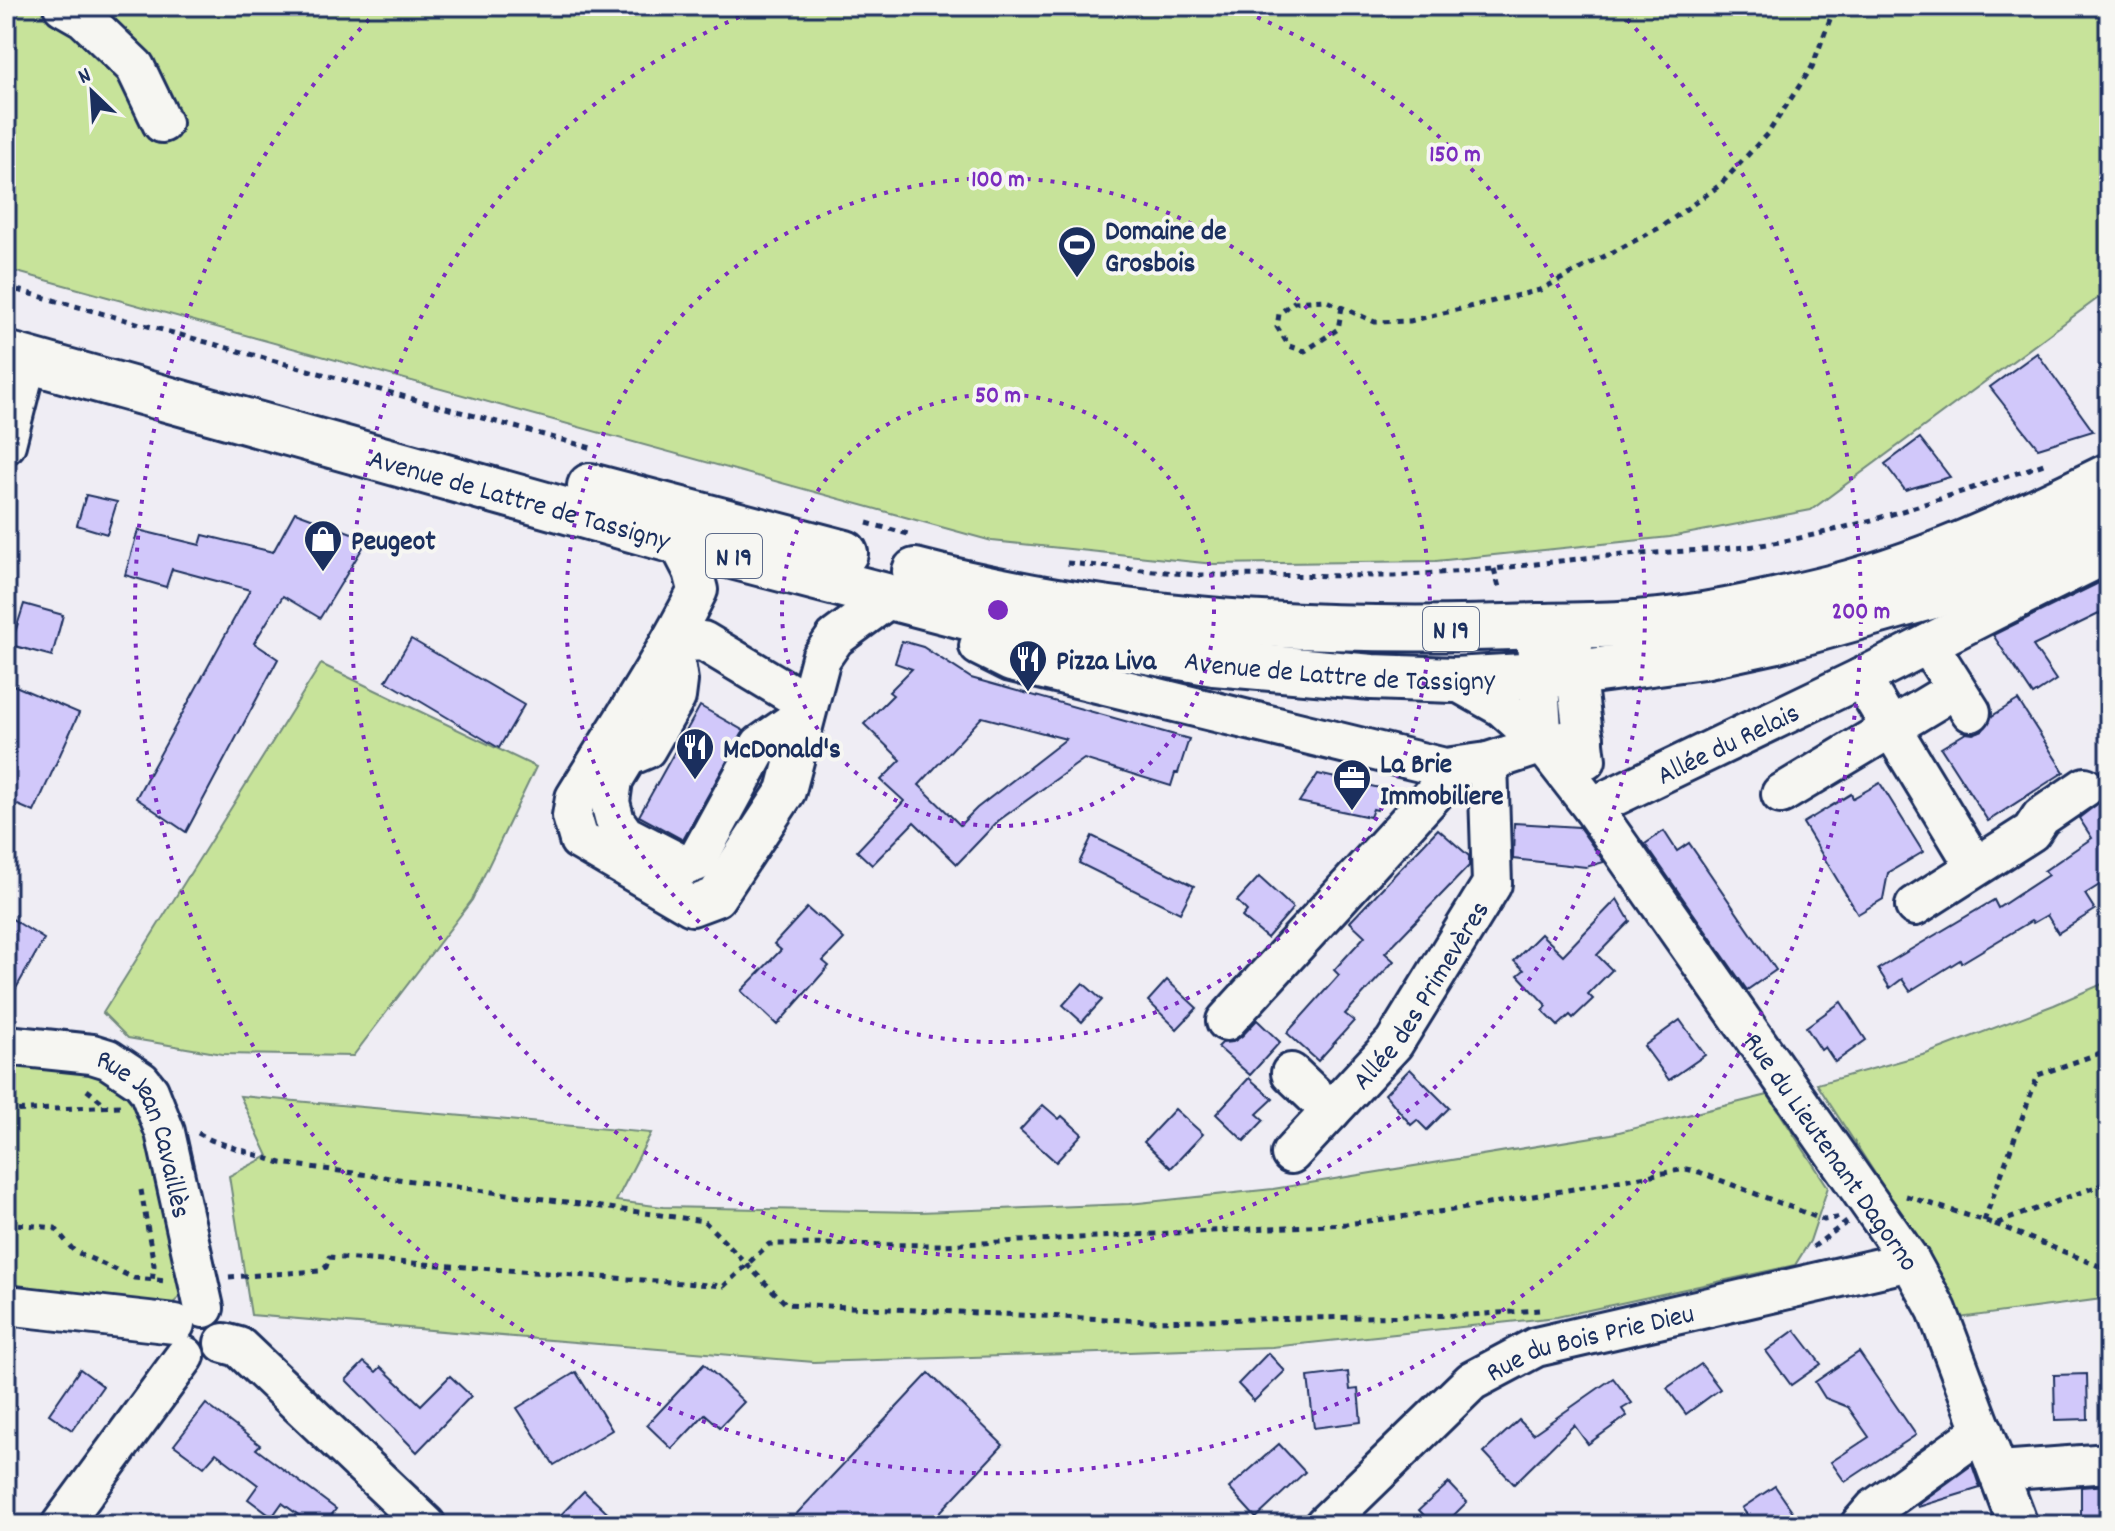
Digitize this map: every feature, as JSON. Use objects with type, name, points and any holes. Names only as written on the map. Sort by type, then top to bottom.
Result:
[{"type":"main road","name":"Avenue de Lattre de Tassigny","points":[[13,346],[678,542],[1022,629],[1214,663],[1372,677],[1454,680],[1557,674],[1703,656],[1832,627],[1933,596],[2008,583],[2109,514]]},
{"type":"main road","name":"N 19","points":[[13,346],[519,468],[990,590],[1086,605],[1283,626],[1405,629],[1638,623],[1677,618],[1821,590],[1923,557],[2036,511],[2109,476]]},
{"type":"street","points":[[63,6],[84,18],[135,67],[162,123]]},
{"type":"street","points":[[6,444],[13,346]]},
{"type":"street","points":[[678,542],[693,571],[698,590],[672,643],[646,679],[575,798],[572,816],[579,840],[692,906],[716,897],[786,791],[821,658],[835,638],[892,596]]},
{"type":"street","name":"Allée du Relais","points":[[1592,807],[1928,644],[2008,583],[2109,553]]},
{"type":"street","points":[[1552,626],[1557,674],[1584,738],[1592,807]]},
{"type":"street","points":[[672,643],[703,641],[806,709]]},
{"type":"street","points":[[672,643],[678,681],[676,697],[646,749],[627,757],[613,780],[610,802],[615,821],[625,835],[685,866],[696,862],[760,745],[806,709]]},
{"type":"street","points":[[1781,794],[1890,729],[1954,706],[1928,644]]},
{"type":"street","points":[[979,646],[1011,662],[1445,768],[1488,762],[1543,744],[1584,738]]},
{"type":"street","points":[[1543,744],[1557,674]]},
{"type":"street","points":[[1861,678],[1975,866]]},
{"type":"street","name":"Rue du Lieutenant Dagorno","points":[[1454,680],[1502,707],[1543,744],[1592,807],[1910,1261],[1937,1310],[2018,1525]]},
{"type":"street","name":"Allée des Primevères","points":[[1291,1154],[1394,1043],[1492,884],[1488,762]]},
{"type":"street","points":[[1226,1021],[1438,789],[1445,768]]},
{"type":"street","points":[[1915,906],[2031,832],[2041,817],[2085,787]]},
{"type":"street","name":"Rue Jean Cavaillès","points":[[6,1045],[92,1054],[108,1059],[128,1071],[149,1091],[165,1132],[188,1329]]},
{"type":"street","points":[[1291,1073],[1331,1111]]},
{"type":"street","name":"Rue du Bois Prie Dieu","points":[[1324,1525],[1472,1381],[1536,1347],[1910,1261]]},
{"type":"street","points":[[6,1305],[188,1329]]},
{"type":"street","points":[[188,1329],[200,1360],[208,1359],[224,1343],[239,1347],[426,1525]]},
{"type":"street","points":[[61,1525],[188,1329]]},
{"type":"street","points":[[1860,1525],[1874,1509],[1983,1430]]},
{"type":"street","points":[[1999,1471],[2109,1463]]},
{"type":"path","points":[[1342,307],[1338,329],[1305,351],[1289,346],[1277,327],[1279,314],[1294,302],[1325,300],[1342,307],[1375,322],[1410,321],[1540,290],[1661,227],[1720,185],[1768,133],[1812,67],[1835,6]]},
{"type":"path","points":[[6,287],[598,450]]},
{"type":"path","points":[[1053,562],[1197,575],[1394,576],[1494,569],[1594,557],[1748,547],[1847,525],[2050,462]]},
{"type":"path","points":[[856,520],[913,536]]},
{"type":"path","points":[[1984,1221],[2038,1075],[2109,1050]]},
{"type":"path","points":[[80,1088],[88,1090],[108,1107]]},
{"type":"path","points":[[6,1111],[126,1106]]},
{"type":"path","points":[[211,1140],[281,1163],[704,1221],[786,1304],[1148,1321],[1455,1316],[1544,1309]]},
{"type":"path","points":[[252,1276],[319,1271],[326,1267],[329,1257],[718,1286],[730,1282],[769,1244],[943,1245],[1346,1224],[1460,1209],[1686,1169],[1824,1220],[1847,1215]]},
{"type":"path","points":[[139,1178],[154,1265],[152,1281]]},
{"type":"path","points":[[1995,1224],[2109,1182]]},
{"type":"path","points":[[1892,1197],[1908,1196],[1995,1224],[2109,1270]]},
{"type":"path","points":[[1809,1250],[1858,1213]]},
{"type":"path","points":[[6,1223],[55,1228],[74,1251],[134,1278]]},
{"type":"green space","name":"Domaine de Grosbois","points":[[6,6],[2109,6],[2109,290],[1811,510],[1670,537],[1436,561],[1214,564],[992,541],[6,269]]},
{"type":"green space","points":[[321,664],[536,767],[472,900],[353,1056],[222,1054],[128,1038],[103,1013]]},
{"type":"green space","points":[[2109,981],[2109,1298],[1959,1318],[1951,1291],[1817,1084],[1926,1054]]},
{"type":"green space","points":[[6,1057],[109,1076],[137,1095],[184,1293],[169,1307],[6,1291]]},
{"type":"green space","points":[[1768,1095],[1828,1187],[1810,1241],[1795,1265],[1557,1317],[1272,1347],[814,1362],[251,1315],[229,1176],[268,1156],[240,1096],[651,1133],[616,1201],[663,1207],[919,1212],[1129,1204],[1273,1189],[1611,1134]]},
{"type":"building","points":[[2037,353],[2093,431],[2038,448],[1990,387]]},
{"type":"building","points":[[1920,438],[1950,477],[1905,490],[1885,464]]},
{"type":"building","points":[[86,495],[117,502],[107,534],[77,525]]},
{"type":"building","points":[[295,512],[368,539],[320,618],[283,596],[254,643],[278,659],[186,832],[136,798],[250,590],[172,569],[166,587],[125,575],[138,530],[200,545],[203,535],[273,552]]},
{"type":"building","points":[[2109,578],[2109,609],[2033,646],[2056,680],[2033,695],[1993,635]]},
{"type":"building","points":[[24,604],[63,615],[52,656],[11,645]]},
{"type":"building","points":[[411,639],[524,705],[499,748],[386,681]]},
{"type":"building","points":[[902,641],[923,647],[971,678],[1189,739],[1171,786],[1084,759],[998,821],[957,864],[914,822],[872,865],[857,851],[904,801],[881,780],[901,760],[864,724],[893,695],[889,692],[912,669],[895,663]],"holes":[[[982,717],[1066,739],[977,808],[960,825],[919,785]]]},
{"type":"building","points":[[6,682],[79,713],[34,812],[6,800]]},
{"type":"building","points":[[2018,700],[2064,772],[1988,821],[1941,748],[1966,733],[1983,730],[1992,716]]},
{"type":"building","name":"McDonald's","points":[[700,706],[744,731],[683,840],[639,816]]},
{"type":"building","points":[[1318,774],[1384,789],[1377,810],[1373,809],[1370,817],[1299,802]]},
{"type":"building","points":[[1880,783],[1923,852],[1888,873],[1883,899],[1858,914],[1803,823],[1851,794],[1853,798]]},
{"type":"building","points":[[2101,801],[2109,813],[2109,879],[2085,894],[2095,910],[2058,933],[2047,915],[2033,923],[2031,921],[1910,991],[1902,979],[1890,988],[1878,969],[1994,900],[1998,908],[2048,875],[2044,871],[2092,838],[2079,818]]},
{"type":"building","points":[[1514,823],[1579,827],[1604,862],[1586,867],[1513,859]]},
{"type":"building","points":[[1438,829],[1469,856],[1469,866],[1385,953],[1394,961],[1345,1014],[1354,1021],[1318,1061],[1287,1033],[1339,975],[1334,970],[1365,936],[1350,922]]},
{"type":"building","points":[[1664,831],[1677,851],[1689,843],[1776,970],[1747,990],[1645,844]]},
{"type":"building","points":[[1092,836],[1194,886],[1180,913],[1079,863]]},
{"type":"building","points":[[1259,877],[1293,908],[1267,938],[1242,917],[1247,911],[1237,901]]},
{"type":"building","points":[[1617,899],[1630,921],[1597,955],[1612,970],[1588,994],[1593,999],[1573,1018],[1570,1015],[1558,1026],[1543,1011],[1547,1006],[1518,975],[1524,970],[1514,961],[1541,934],[1563,955]]},
{"type":"building","points":[[807,908],[844,939],[823,961],[829,966],[777,1025],[741,991],[781,950],[774,944]]},
{"type":"building","points":[[6,915],[44,939],[6,1006]]},
{"type":"building","points":[[1167,980],[1197,1008],[1177,1029],[1148,1001]]},
{"type":"building","points":[[1083,983],[1102,1000],[1082,1022],[1063,1005]]},
{"type":"building","points":[[1841,1002],[1866,1040],[1835,1062],[1825,1047],[1821,1050],[1806,1027]]},
{"type":"building","points":[[1257,1020],[1280,1042],[1250,1075],[1218,1047],[1242,1036]]},
{"type":"building","points":[[1680,1020],[1705,1055],[1669,1080],[1644,1046]]},
{"type":"building","points":[[1410,1069],[1449,1108],[1427,1130],[1417,1120],[1411,1125],[1385,1094]]},
{"type":"building","points":[[1249,1078],[1273,1099],[1257,1114],[1264,1120],[1244,1141],[1216,1114]]},
{"type":"building","points":[[1043,1105],[1059,1119],[1062,1116],[1082,1134],[1056,1162],[1020,1130]]},
{"type":"building","points":[[1175,1109],[1203,1134],[1171,1168],[1144,1142]]},
{"type":"building","points":[[1795,1330],[1821,1364],[1791,1385],[1766,1351]]},
{"type":"building","points":[[1859,1352],[1916,1435],[1845,1482],[1831,1462],[1869,1437],[1848,1407],[1825,1398],[1815,1382]]},
{"type":"building","points":[[1268,1353],[1285,1371],[1254,1401],[1238,1384]]},
{"type":"building","points":[[364,1362],[376,1372],[381,1367],[421,1405],[450,1376],[471,1396],[417,1452],[346,1380]]},
{"type":"building","points":[[704,1364],[744,1402],[720,1427],[705,1414],[672,1449],[647,1425]]},
{"type":"building","points":[[1701,1364],[1720,1389],[1686,1414],[1667,1388]]},
{"type":"building","points":[[80,1369],[103,1386],[72,1430],[49,1414]]},
{"type":"building","points":[[576,1372],[612,1430],[554,1465],[517,1408]]},
{"type":"building","points":[[1348,1372],[1350,1390],[1358,1389],[1361,1422],[1314,1428],[1308,1377]]},
{"type":"building","points":[[929,1373],[1003,1445],[928,1525],[786,1525]]},
{"type":"building","points":[[2087,1374],[2088,1419],[2055,1420],[2054,1375]]},
{"type":"building","points":[[1613,1378],[1632,1403],[1622,1409],[1627,1416],[1588,1444],[1574,1425],[1514,1484],[1484,1452],[1519,1420],[1533,1434]]},
{"type":"building","points":[[206,1404],[260,1445],[256,1449],[336,1509],[324,1525],[312,1525],[282,1503],[272,1517],[248,1499],[258,1485],[216,1453],[204,1467],[174,1445]]},
{"type":"building","points":[[1279,1444],[1305,1472],[1256,1518],[1229,1488]]},
{"type":"building","points":[[1972,1465],[1980,1488],[1918,1507],[1917,1505]]},
{"type":"building","points":[[1449,1483],[1467,1502],[1444,1525],[1433,1525],[1419,1510]]},
{"type":"building","points":[[2109,1485],[2109,1525],[2081,1525],[2081,1487]]},
{"type":"building","points":[[1775,1486],[1802,1525],[1755,1525],[1742,1508]]},
{"type":"building","points":[[584,1491],[620,1525],[551,1525]]},
{"type":"place","name":"Domaine de Grosbois","points":[[1077,279]]},
{"type":"place","name":"Peugeot","points":[[323,573]]},
{"type":"place","name":"Pizza Liva","points":[[1028,693]]},
{"type":"place","name":"McDonald's","points":[[695,781]]},
{"type":"place","name":"La Brie Immobiliere","points":[[1352,812]]}]
